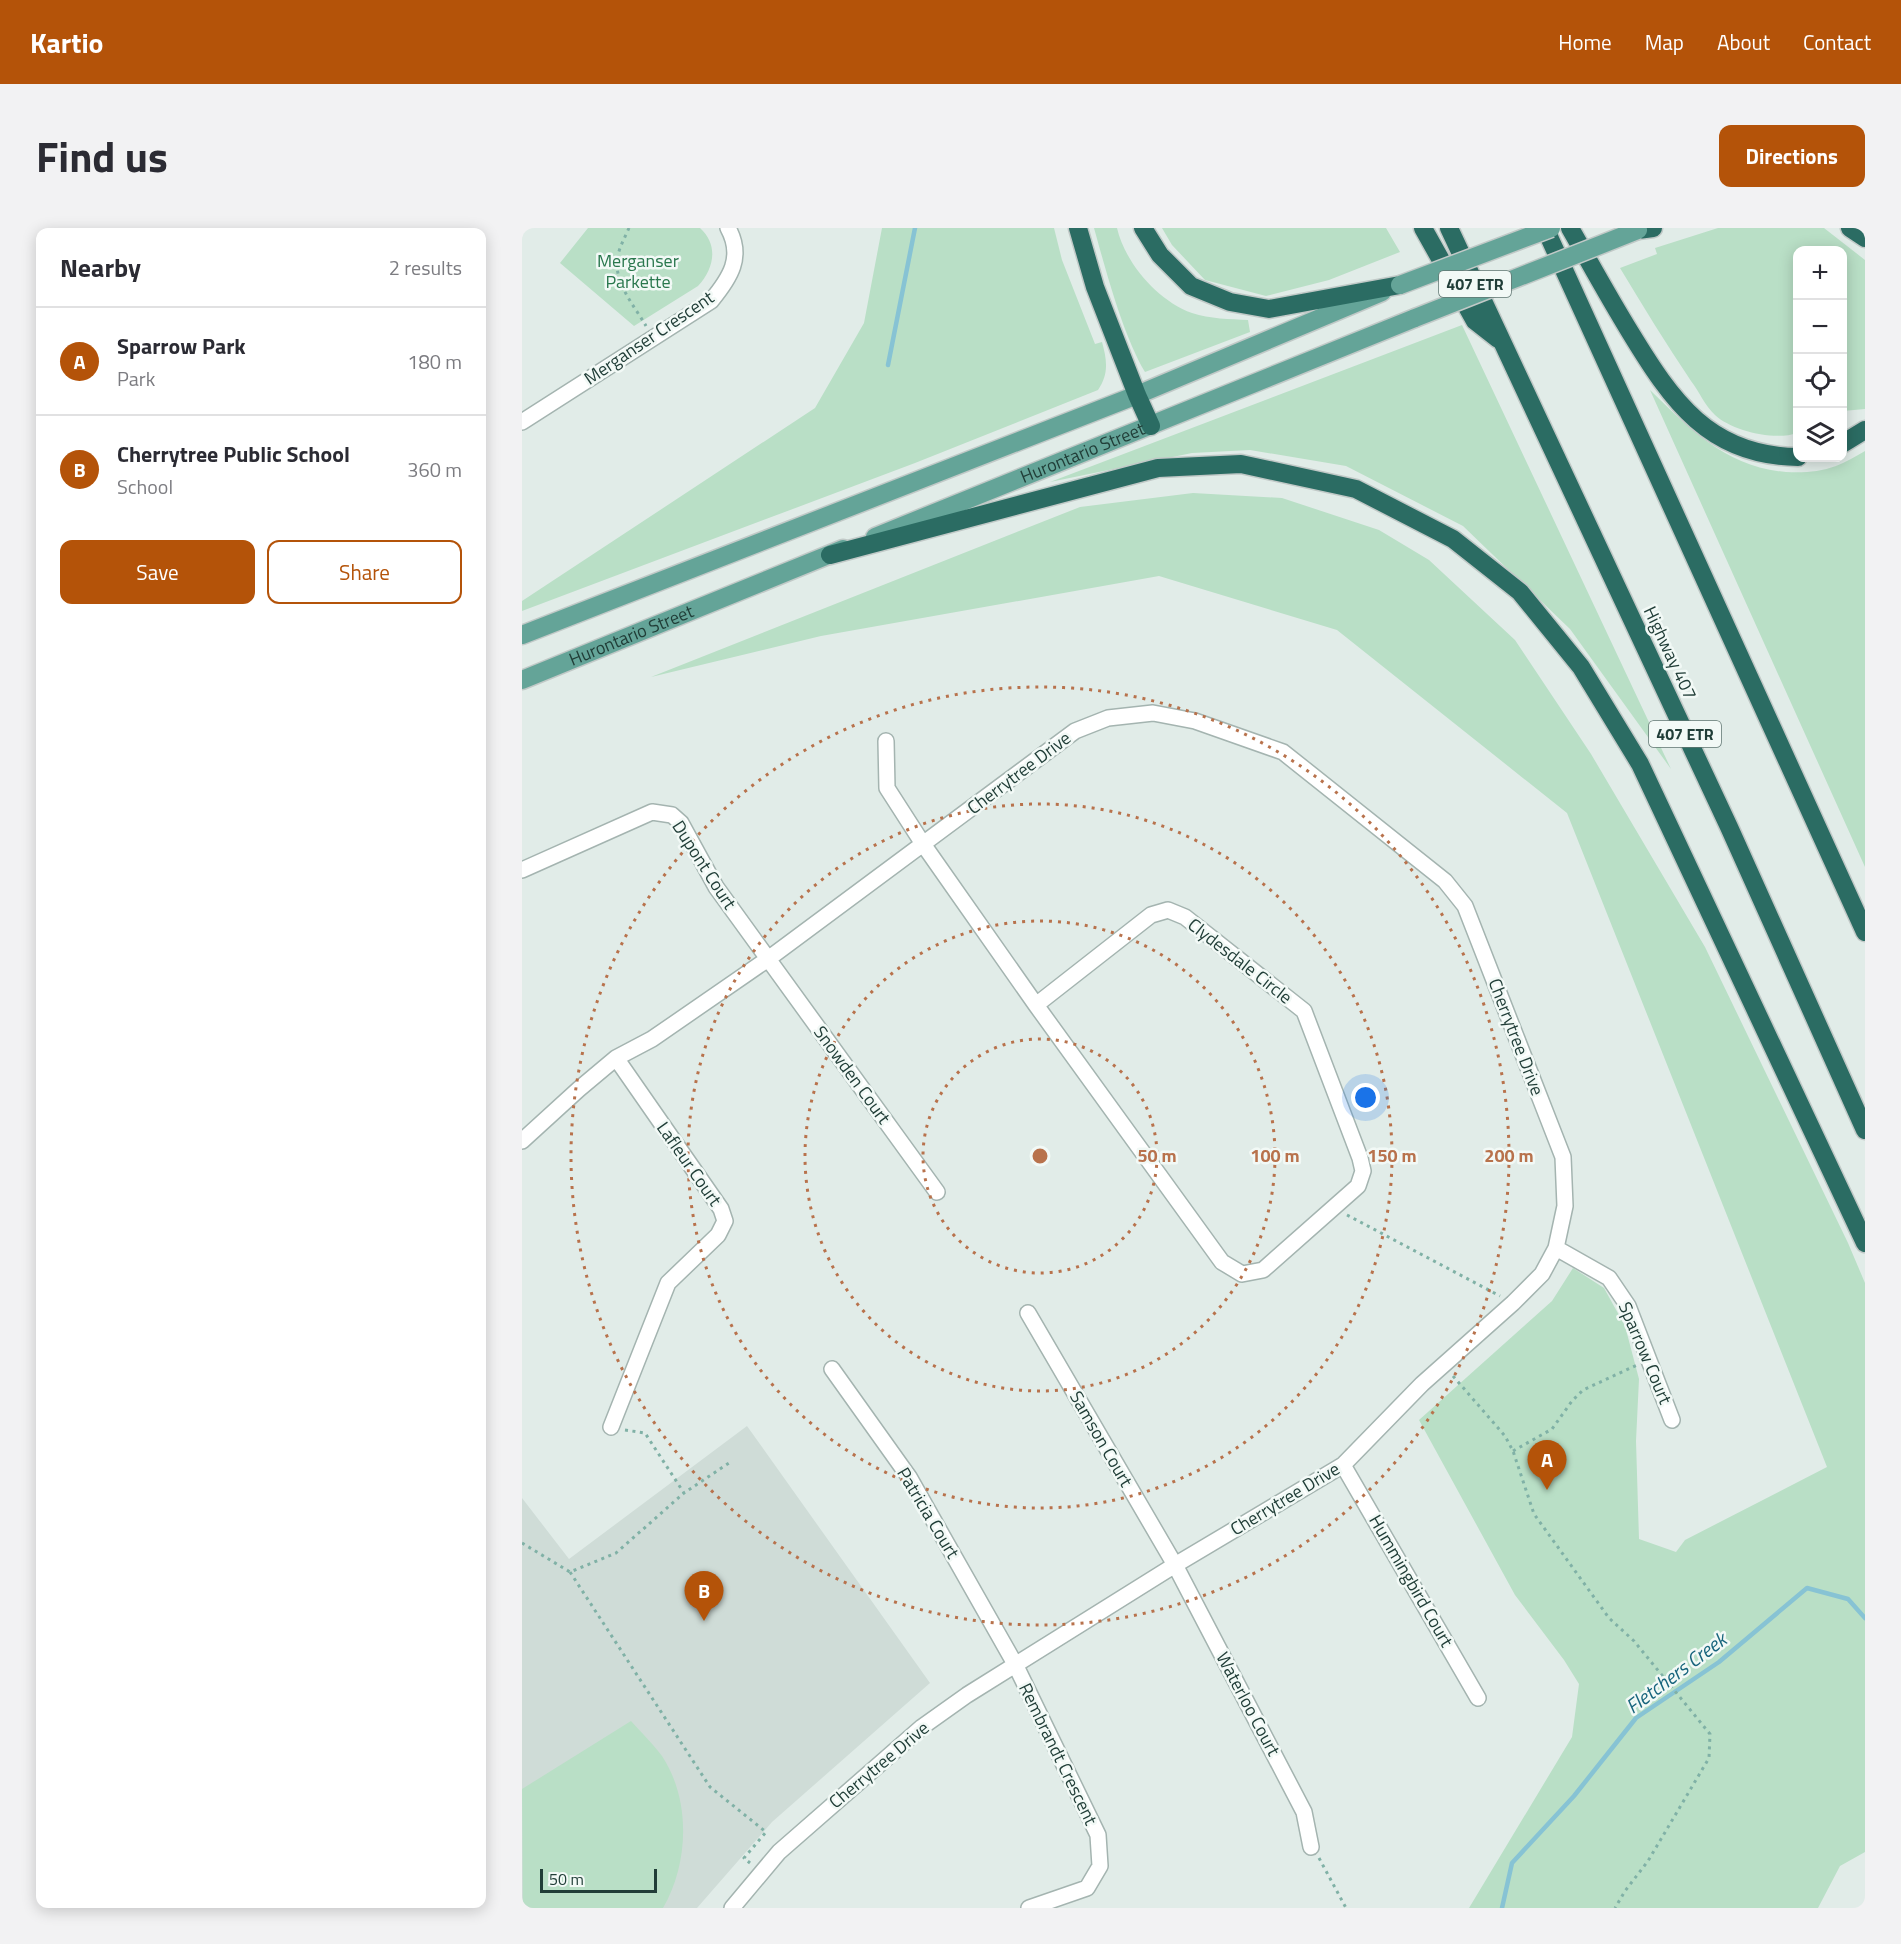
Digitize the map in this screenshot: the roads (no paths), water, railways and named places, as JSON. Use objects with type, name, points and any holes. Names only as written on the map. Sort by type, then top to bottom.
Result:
[{"type":"highway","points":[[1078,228],[1095,286],[1151,426]]},
{"type":"highway","points":[[1143,228],[1160,255],[1191,286],[1230,302],[1269,309],[1401,285]]},
{"type":"highway","points":[[1423,228],[1475,321],[1500,341]]},
{"type":"highway","name":"Highway 407","points":[[1449,228],[1729,827],[1865,1130]]},
{"type":"highway","points":[[1545,228],[1865,932]]},
{"type":"highway","points":[[1570,228],[1646,359],[1676,401],[1697,422],[1724,440],[1751,452],[1776,457],[1793,457]]},
{"type":"highway","points":[[1850,228],[1865,238]]},
{"type":"highway","points":[[1847,441],[1865,430]]},
{"type":"highway","points":[[830,555],[1158,468],[1241,464],[1356,489],[1453,539],[1520,592],[1581,667],[1640,764],[1865,1244]]},
{"type":"main road","name":"Hurontario Street","points":[[522,635],[1137,395],[1401,285],[1551,228]]},
{"type":"main road","name":"Hurontario Street","points":[[522,680],[1415,318],[1645,229]]},
{"type":"street","name":"Merganser Crescent","points":[[522,422],[711,301],[725,283],[736,259],[732,236],[728,228]]},
{"type":"street","name":"Cherrytree Drive","points":[[522,1141],[616,1059],[652,1039],[768,958],[1075,730],[1108,718],[1153,713],[1195,721],[1282,752],[1445,881],[1465,906],[1563,1157],[1565,1206],[1557,1248],[1542,1274],[1422,1384],[1344,1465],[1175,1565],[1015,1664],[922,1727],[779,1852],[732,1908]]},
{"type":"street","name":"Clydesdale Circle","points":[[886,741],[887,788],[923,844],[1036,1005],[1222,1262],[1242,1274],[1263,1270],[1358,1186],[1363,1171],[1360,1158],[1304,1011],[1185,917],[1168,910],[1151,915],[1036,1005]]},
{"type":"street","name":"Dupont Court","points":[[522,870],[652,812],[672,815],[681,822],[716,887],[768,958]]},
{"type":"street","name":"Snowden Court","points":[[768,958],[937,1192]]},
{"type":"street","name":"Lafleur Court","points":[[611,1427],[668,1283],[718,1235],[724,1221],[721,1209],[616,1059]]},
{"type":"street","name":"Sparrow Court","points":[[1557,1248],[1609,1278],[1628,1306],[1672,1419]]},
{"type":"street","name":"Samson Court","points":[[1028,1313],[1175,1565]]},
{"type":"street","name":"Patricia Court","points":[[832,1369],[909,1477],[1015,1664]]},
{"type":"street","name":"Hummingbird Court","points":[[1344,1465],[1478,1698]]},
{"type":"street","name":"Waterloo Court","points":[[1175,1565],[1305,1812],[1311,1847]]},
{"type":"street","name":"Rembrandt Crescent","points":[[1015,1664],[1098,1836],[1099,1846],[1100,1866],[1087,1888],[1029,1908]]},
{"type":"waterway","points":[[888,365],[915,228]]},
{"type":"waterway","name":"Fletchers Creek","points":[[1502,1908],[1512,1863],[1574,1796],[1636,1718],[1719,1662],[1807,1588],[1848,1599],[1865,1618]]},
{"type":"place","name":"Sparrow Park","points":[[1547,1490]]},
{"type":"place","name":"Cherrytree Public School","points":[[704,1621]]},
{"type":"park label","name":"Merganser Parkette","points":[[638,271]]}]
